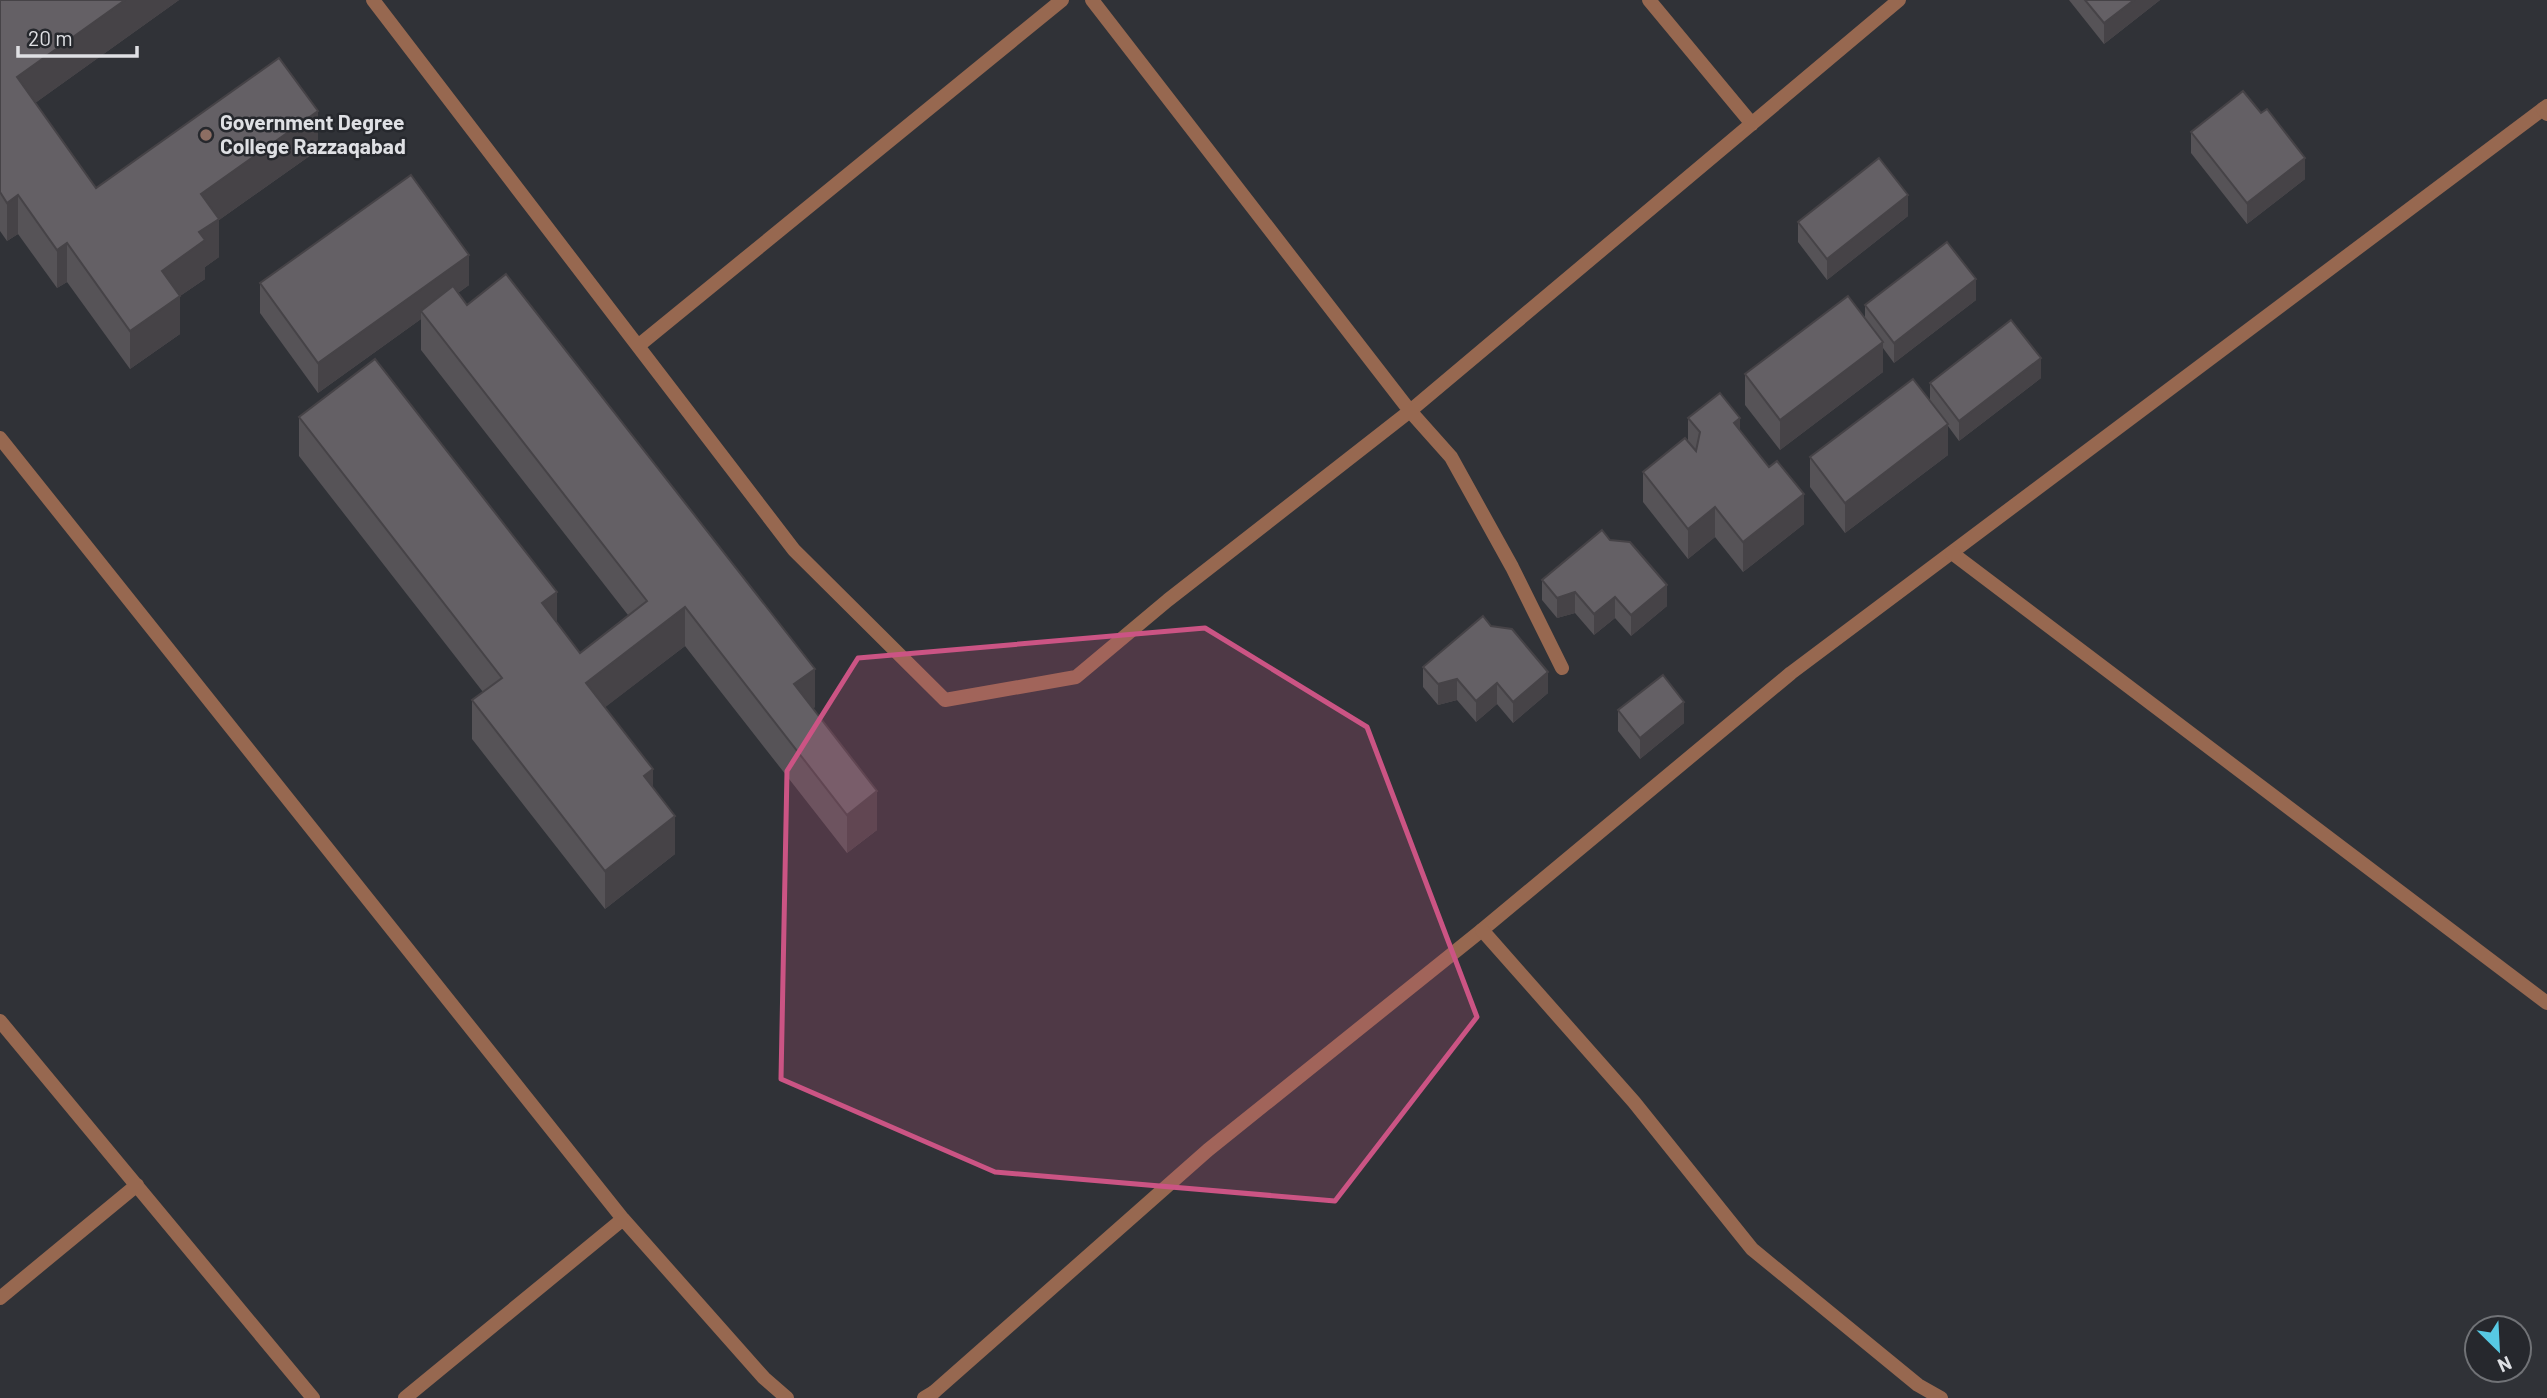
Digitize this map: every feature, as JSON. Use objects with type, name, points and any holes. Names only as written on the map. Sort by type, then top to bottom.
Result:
[{"type":"street","points":[[373,0],[794,550],[945,700],[1076,677],[1168,600],[1410,411],[1899,0]]},
{"type":"street","points":[[638,346],[1062,0]]},
{"type":"street","points":[[1091,0],[1410,411],[1451,457],[1512,567],[1562,668]]},
{"type":"street","points":[[1648,0],[1752,124]]},
{"type":"street","points":[[930,1396],[1208,1150],[1482,930],[1791,673],[2546,110]]},
{"type":"street","points":[[0,439],[623,1219],[764,1378],[787,1398]]},
{"type":"street","points":[[1952,553],[2547,1003]]},
{"type":"street","points":[[1482,930],[1634,1102],[1752,1249],[1918,1385],[1941,1398]]},
{"type":"street","points":[[0,1021],[313,1398]]},
{"type":"street","points":[[0,1298],[137,1185]]},
{"type":"street","points":[[405,1398],[623,1219]]},
{"type":"street","points":[[764,1378],[769,1398]]},
{"type":"highlighted area","points":[[1205,628],[1367,727],[1477,1017],[1335,1201],[995,1172],[781,1079],[787,771],[858,658]]},
{"type":"building","points":[[0,0],[125,0],[17,77],[96,188],[279,58],[318,111],[201,194],[219,219],[199,232],[205,240],[162,271],[180,296],[130,331],[67,243],[57,250],[18,195],[7,203],[0,192]]},
{"type":"building","points":[[2085,0],[2134,0],[2104,23]]},
{"type":"building","points":[[2243,91],[2261,113],[2267,109],[2305,158],[2247,203],[2191,132]]},
{"type":"building","points":[[1879,158],[1908,195],[1827,259],[1798,222]]},
{"type":"building","points":[[411,175],[469,255],[318,363],[260,283]]},
{"type":"building","points":[[1947,242],[1976,279],[1894,343],[1865,305]]},
{"type":"building","points":[[506,274],[815,669],[794,684],[877,791],[847,815],[685,607],[586,683],[653,769],[644,776],[675,816],[605,871],[472,700],[502,678],[299,417],[375,359],[557,592],[542,603],[580,653],[647,601],[421,311],[453,286],[467,305]]},
{"type":"building","points":[[1848,296],[1883,342],[1780,420],[1745,374]]},
{"type":"building","points":[[2011,320],[2041,358],[1959,421],[1930,383]]},
{"type":"building","points":[[1913,379],[1948,424],[1845,503],[1810,457]]},
{"type":"building","points":[[1720,393],[1740,418],[1734,423],[1769,467],[1777,461],[1804,494],[1743,542],[1715,507],[1688,529],[1643,472],[1685,438],[1696,451],[1700,432],[1688,418]]},
{"type":"building","points":[[1602,530],[1610,540],[1630,542],[1667,585],[1631,615],[1615,597],[1594,614],[1575,592],[1557,598],[1542,580]]},
{"type":"building","points":[[1483,616],[1491,626],[1512,629],[1548,672],[1513,702],[1497,683],[1476,701],[1457,679],[1438,684],[1423,667]]},
{"type":"building","points":[[1663,675],[1684,702],[1640,738],[1618,710]]},
{"type":"place","name":"Government Degree College Razzaqabad","points":[[206,135]]}]
